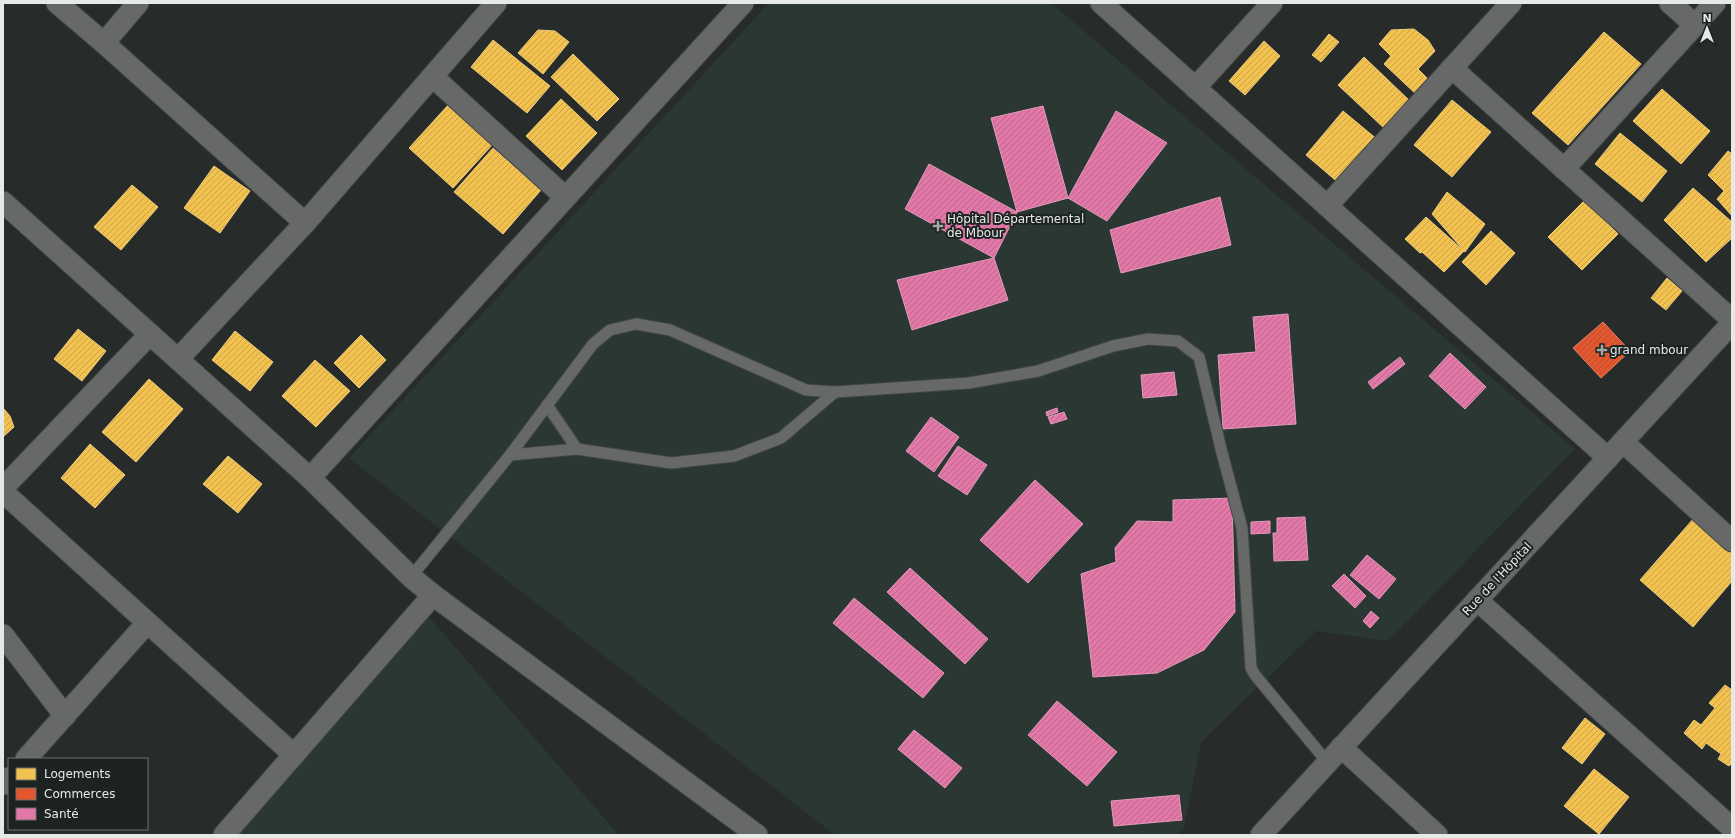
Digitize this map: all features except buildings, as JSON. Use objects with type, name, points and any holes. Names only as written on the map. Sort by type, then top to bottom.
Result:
[{"type":"street","points":[[57,3],[104,43],[305,223]]},
{"type":"street","points":[[104,43],[138,3]]},
{"type":"street","points":[[178,359],[305,223],[496,3]]},
{"type":"street","points":[[310,478],[743,3]]},
{"type":"street","points":[[1101,3],[1608,458]]},
{"type":"street","points":[[1195,88],[1272,3]]},
{"type":"street","points":[[1327,206],[1511,3]]},
{"type":"street","points":[[1670,3],[1695,25]]},
{"type":"street","points":[[1564,169],[1715,3]]},
{"type":"street","points":[[1452,68],[1732,320]]},
{"type":"street","points":[[433,77],[566,197]]},
{"type":"street","points":[[4,204],[310,478],[411,577],[433,595],[757,835]]},
{"type":"street","name":"Rue de l'Hôpital","points":[[1261,835],[1732,323]]},
{"type":"street","points":[[3,488],[150,334]]},
{"type":"street","points":[[1623,442],[1732,541]]},
{"type":"street","points":[[3,492],[294,755]]},
{"type":"street","points":[[224,835],[433,595]]},
{"type":"street","points":[[1477,600],[1732,828]]},
{"type":"street","points":[[27,758],[147,623]]},
{"type":"street","points":[[3,635],[65,716]]},
{"type":"street","points":[[1341,747],[1437,835]]},
{"type":"lane","points":[[411,577],[510,455],[593,344],[610,330],[636,324],[670,330],[806,390],[835,392],[969,383],[1038,371],[1113,346],[1148,339],[1178,341],[1199,357],[1242,528],[1251,668],[1254,675],[1328,762]]},
{"type":"lane","points":[[510,455],[578,448],[671,463],[734,456],[781,438],[835,392]]},
{"type":"lane","points":[[548,405],[578,448]]},
{"type":"shaded area","name":"Hôpital Départemental de Mbour","points":[[769,3],[1051,3],[1575,449],[1388,641],[1316,631],[1201,742],[1184,827],[1176,835],[835,835],[349,458]]},
{"type":"shaded area","points":[[422,609],[619,835],[230,835]]},
{"type":"place","name":"Hôpital Départemental de Mbour","points":[[938,226]]},
{"type":"place","name":"grand mbour","points":[[1602,350]]}]
